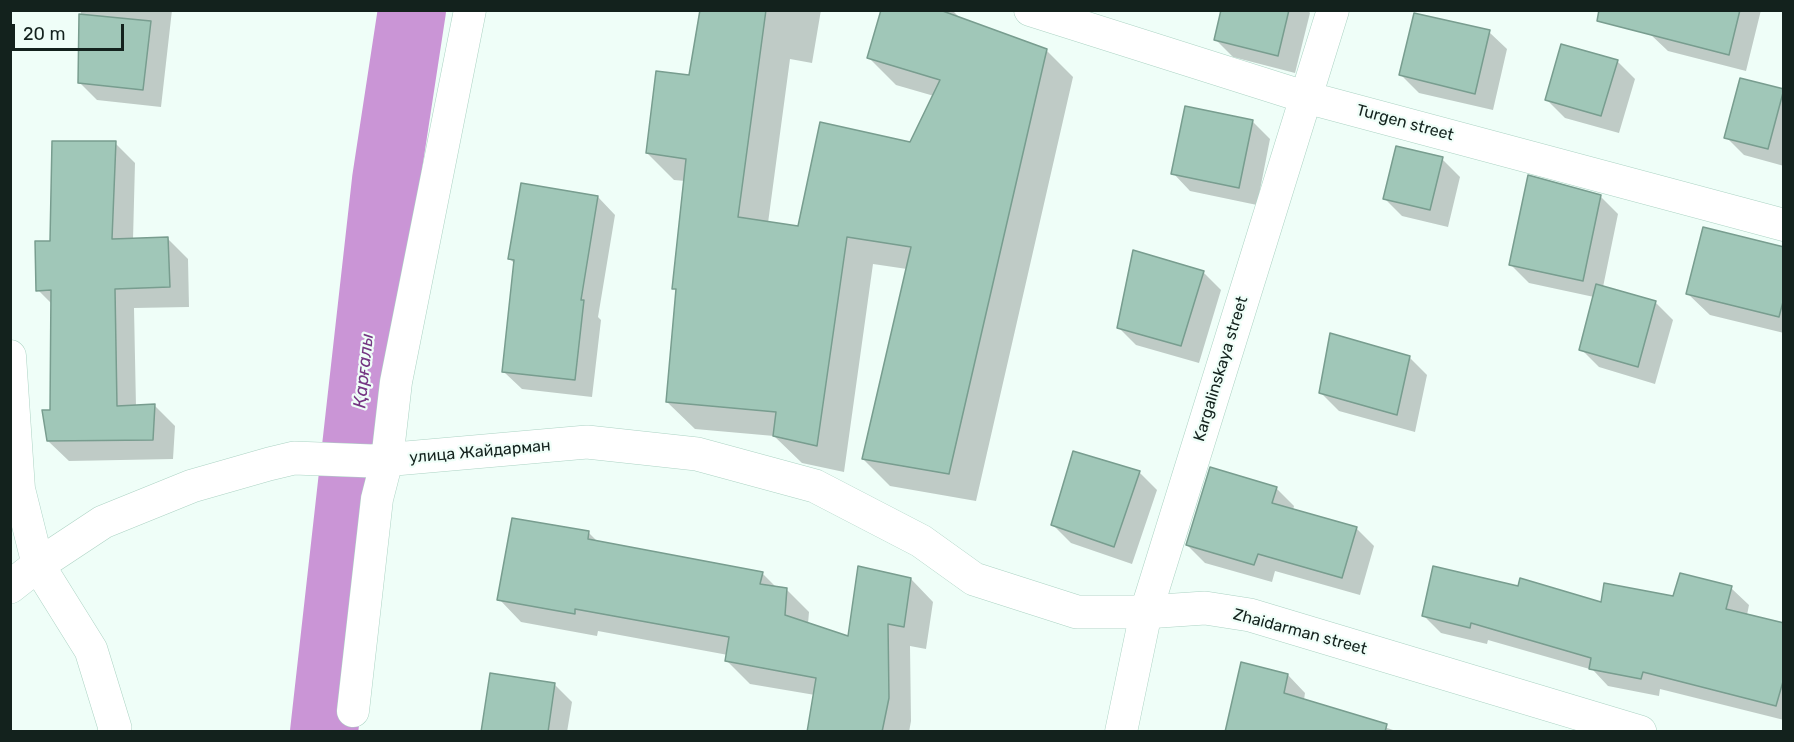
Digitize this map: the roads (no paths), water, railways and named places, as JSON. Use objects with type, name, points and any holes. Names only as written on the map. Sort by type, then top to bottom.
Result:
[{"type":"street","points":[[353,711],[380,460],[470,10]]},
{"type":"street","name":"Turgen street","points":[[1030,10],[1305,97],[1784,225]]},
{"type":"street","name":"Kargalinskaya street","points":[[1121,732],[1146,612],[1333,10]]},
{"type":"street","points":[[10,356],[19,489],[38,565],[91,650],[115,728],[114,732]]},
{"type":"street","name":"Zhaidarman street","points":[[38,565],[103,522],[192,486],[294,458],[380,460],[587,442],[697,454],[815,486],[921,541],[974,579],[1077,612],[1205,609],[1250,615],[1640,732]]},
{"type":"street","points":[[10,587],[38,565]]},
{"type":"waterway","name":"Қарғалы","points":[[324,732],[386,180],[412,10]]}]
